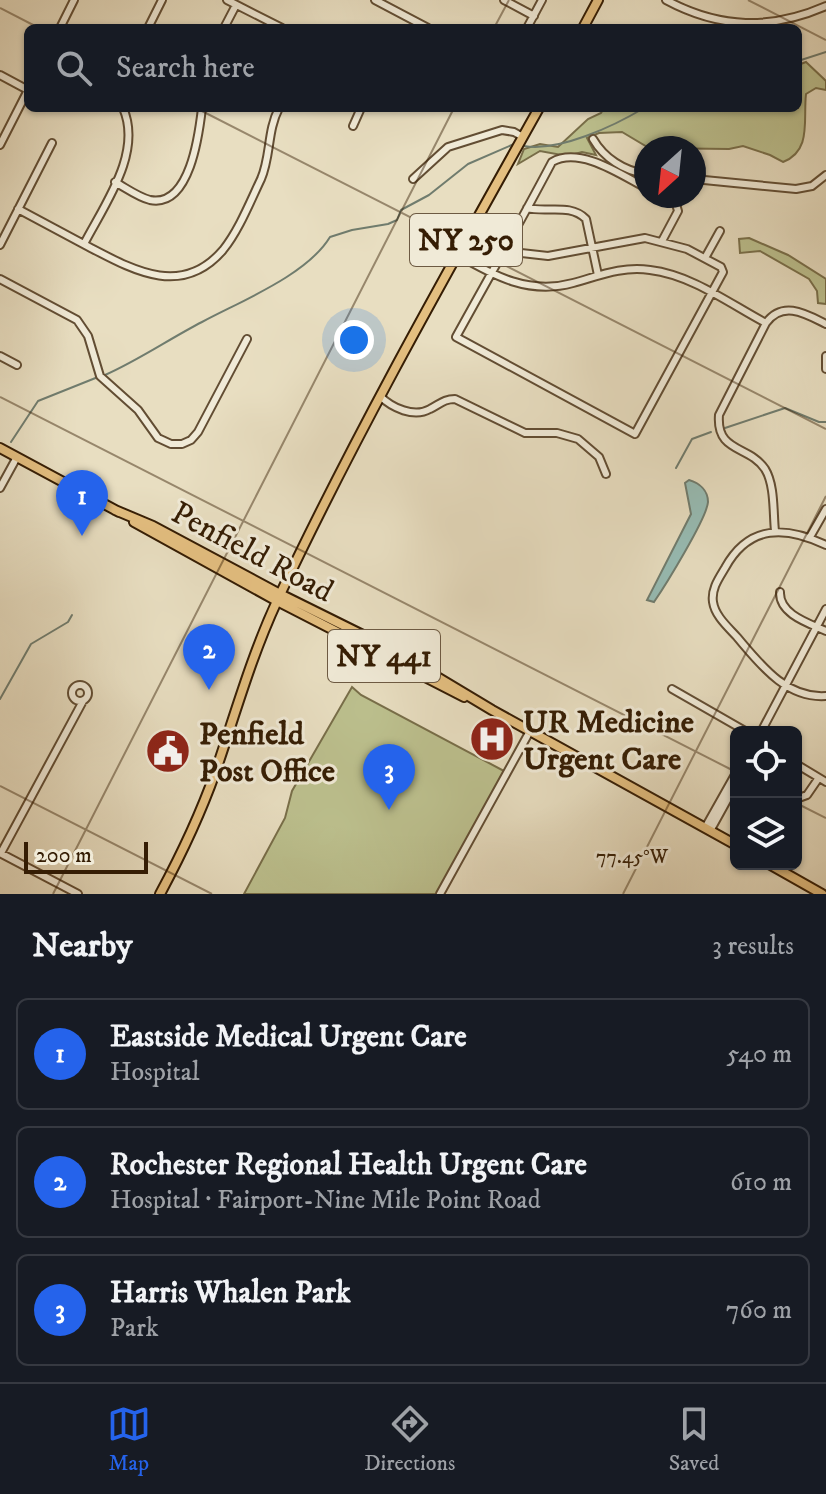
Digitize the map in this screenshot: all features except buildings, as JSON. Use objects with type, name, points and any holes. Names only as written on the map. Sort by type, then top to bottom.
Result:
[{"type":"main road","points":[[585,24],[598,0]]},
{"type":"main road","name":"NY 250","points":[[160,894],[185,848],[215,773],[239,696],[278,598],[380,396],[537,112]]},
{"type":"main road","name":"Penfield Road","points":[[0,448],[115,510],[164,531],[278,598],[387,647],[492,710],[730,842]]},
{"type":"main road","points":[[780,870],[822,894]]},
{"type":"street","points":[[62,24],[74,0]]},
{"type":"street","points":[[150,24],[162,0]]},
{"type":"street","points":[[227,0],[274,24]]},
{"type":"street","points":[[375,0],[420,24]]},
{"type":"street","points":[[504,0],[534,16]]},
{"type":"street","points":[[529,24],[542,0]]},
{"type":"street","points":[[666,0],[710,19],[738,24]]},
{"type":"street","points":[[226,24],[236,5]]},
{"type":"street","points":[[753,24],[784,21],[826,6]]},
{"type":"street","points":[[0,75],[24,88]]},
{"type":"street","points":[[0,145],[24,98]]},
{"type":"street","points":[[84,244],[115,182],[129,144],[129,126],[124,112]]},
{"type":"street","points":[[115,182],[150,200],[161,200],[175,193],[197,148],[202,112]]},
{"type":"street","points":[[18,209],[129,268],[150,275],[177,276],[207,264],[228,243],[261,178],[271,126],[277,112]]},
{"type":"street","points":[[353,126],[359,112]]},
{"type":"street","points":[[413,179],[448,147],[502,130],[523,137]]},
{"type":"street","points":[[593,139],[607,158],[634,171]]},
{"type":"street","points":[[0,245],[52,143]]},
{"type":"street","points":[[503,251],[548,256],[645,238],[687,249],[721,267],[723,272],[712,294],[635,434],[456,337],[490,274],[552,162],[558,158],[593,160],[634,182]]},
{"type":"street","points":[[706,180],[796,189],[824,181]]},
{"type":"street","points":[[527,208],[580,213],[586,219],[598,275]]},
{"type":"street","points":[[662,241],[677,208]]},
{"type":"street","points":[[705,258],[720,231]]},
{"type":"street","points":[[458,255],[490,274],[515,283],[543,287],[572,284],[618,270],[650,270],[676,276],[766,323]]},
{"type":"street","points":[[0,279],[77,320],[88,336],[100,376],[138,410],[155,435],[171,444],[186,442],[198,432],[247,339]]},
{"type":"street","points":[[775,531],[770,482],[765,469],[724,440],[718,420],[725,400],[766,323],[774,314],[792,309],[826,324]]},
{"type":"street","points":[[0,356],[17,365]]},
{"type":"street","points":[[826,356],[826,369]]},
{"type":"street","points":[[380,396],[406,409],[424,412],[445,399],[455,399],[525,433],[569,435],[589,446],[599,457],[606,474]]},
{"type":"street","points":[[0,488],[17,457]]},
{"type":"street","points":[[810,537],[826,509]]},
{"type":"street","points":[[826,545],[810,537],[775,531],[763,534],[739,549],[722,573],[713,597],[718,615],[765,670],[785,685],[811,696],[826,696]]},
{"type":"street","points":[[780,592],[781,604],[788,612],[826,631]]},
{"type":"street","points":[[764,726],[826,609]]},
{"type":"street","points":[[672,689],[737,726]]},
{"type":"street","points":[[78,894],[0,853],[83,701]]},
{"type":"street","points":[[440,894],[530,731]]},
{"type":"street","points":[[799,798],[807,795],[822,780],[802,768]]},
{"type":"street","points":[[708,829],[730,785]]},
{"type":"street","points":[[708,829],[730,794]]},
{"type":"green space","points":[[806,62],[826,81],[826,90],[816,88],[806,94],[802,143],[792,157],[783,162],[743,146],[706,149],[706,136],[634,136],[634,139],[622,132],[599,133],[587,138],[596,155],[582,152],[567,156],[540,151],[518,164],[524,149],[540,144],[558,147],[588,119],[602,112],[802,112],[802,64]]},
{"type":"green space","points":[[749,238],[788,255],[826,279],[826,304],[818,303],[817,291],[809,279],[760,251],[740,253],[739,239]]},
{"type":"green space","points":[[352,687],[361,695],[504,771],[438,894],[244,894],[285,818],[292,791]]},
{"type":"water","points":[[689,480],[705,491],[708,498],[706,510],[654,602],[647,600],[691,514],[685,483]]},
{"type":"waterway","points":[[802,60],[826,52]]},
{"type":"waterway","points":[[524,146],[538,147],[569,141],[602,130],[637,112]]},
{"type":"waterway","points":[[105,375],[290,275],[319,251],[330,237],[397,220],[401,210],[429,195],[468,164],[514,144]]},
{"type":"waterway","points":[[11,442],[38,401],[98,377]]},
{"type":"waterway","points":[[725,428],[785,408],[826,422]]},
{"type":"waterway","points":[[676,468],[692,439],[711,432]]},
{"type":"waterway","points":[[0,699],[31,644],[68,622],[72,615]]},
{"type":"place","name":"Eastside Medical Urgent Care","points":[[82,536]]},
{"type":"place","name":"Rochester Regional Health Urgent Care","points":[[209,690]]},
{"type":"place","name":"UR Medicine Urgent Care","points":[[492,739]]},
{"type":"place","name":"Penfield Post Office","points":[[168,751]]},
{"type":"place","name":"Harris Whalen Park","points":[[389,810]]}]
